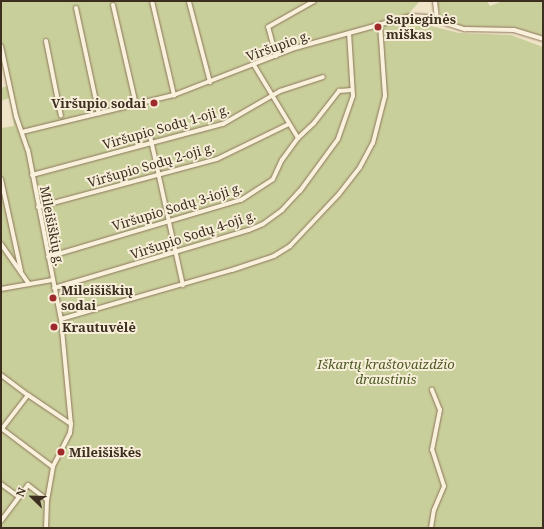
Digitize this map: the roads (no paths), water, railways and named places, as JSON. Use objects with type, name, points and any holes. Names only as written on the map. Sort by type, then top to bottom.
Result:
[{"type":"street","points":[[152,1],[174,95]]},
{"type":"street","points":[[276,56],[268,27],[314,1]]},
{"type":"street","points":[[435,1],[437,20]]},
{"type":"street","points":[[189,2],[210,82]]},
{"type":"street","points":[[113,6],[135,100]]},
{"type":"street","points":[[76,8],[99,114]]},
{"type":"street","name":"Viršupio g.","points":[[22,132],[174,95],[276,56],[349,33],[419,15],[465,29],[514,30],[543,39]]},
{"type":"street","points":[[61,319],[183,285],[282,251],[328,206],[352,178],[373,143],[385,96],[380,25]]},
{"type":"street","name":"Viršupio Sodų 4-oji g.","points":[[54,288],[257,227],[285,207],[336,143],[351,105],[352,90],[349,33]]},
{"type":"street","points":[[46,41],[61,116]]},
{"type":"street","name":"Mileišiškių g.","points":[[1,46],[16,116],[22,132],[32,175],[61,319],[71,424],[68,437],[53,467],[47,500],[46,528]]},
{"type":"street","points":[[254,65],[274,95],[298,138]]},
{"type":"street","name":"Viršupio Sodų 1-oji g.","points":[[32,175],[224,124],[274,95],[322,77]]},
{"type":"street","name":"Viršupio Sodų 3-ioji g.","points":[[48,258],[250,196],[276,177],[282,160],[298,138],[314,124],[339,91],[352,90]]},
{"type":"street","name":"Viršupio Sodų 2-oji g.","points":[[38,206],[217,159],[289,124]]},
{"type":"street","points":[[149,131],[183,285]]},
{"type":"street","points":[[1,180],[21,271]]},
{"type":"street","points":[[1,244],[29,284]]},
{"type":"street","points":[[1,288],[52,280]]},
{"type":"street","points":[[1,375],[71,424]]},
{"type":"street","points":[[431,528],[434,510],[444,486],[432,450],[440,410],[432,390]]},
{"type":"street","points":[[28,395],[1,429],[53,467]]},
{"type":"street","points":[[1,484],[19,497]]},
{"type":"street","points":[[1,521],[30,485],[47,500]]},
{"type":"place","name":"Sapieginės miškas","points":[[378,27]]},
{"type":"place","name":"Viršupio sodai","points":[[154,103]]},
{"type":"place","name":"Mileišiškių sodai","points":[[53,298]]},
{"type":"place","name":"Krautuvėlė","points":[[54,327]]},
{"type":"place","name":"Mileišiškės","points":[[61,452]]},
{"type":"park label","name":"Iškartų kraštovaizdžio draustinis","points":[[386,372]]}]
